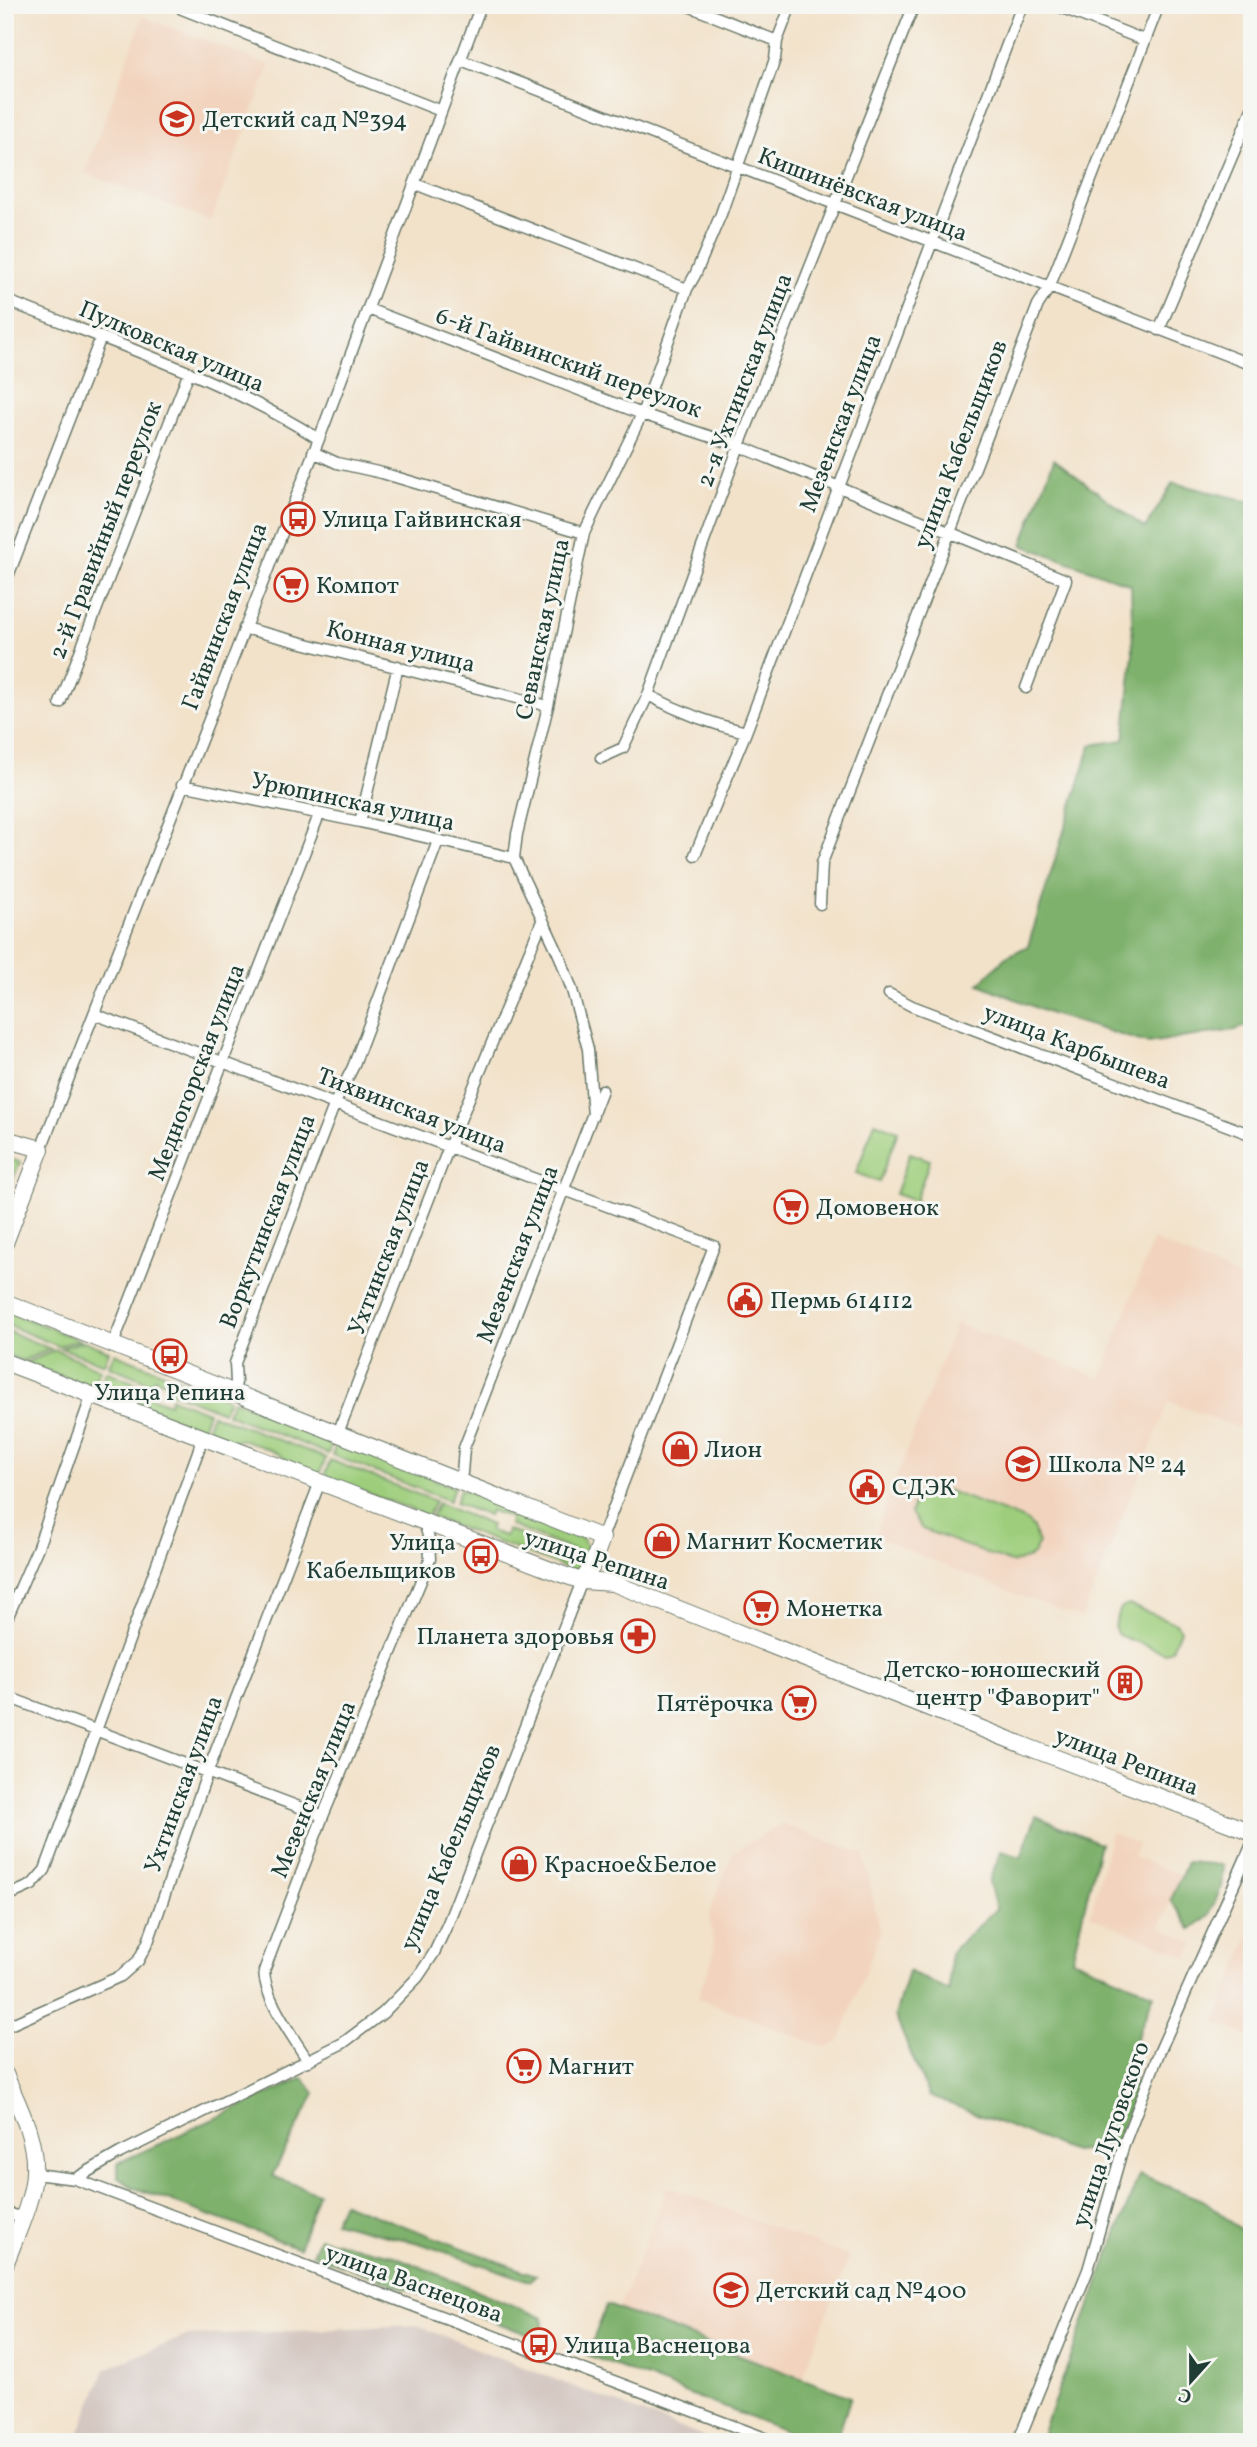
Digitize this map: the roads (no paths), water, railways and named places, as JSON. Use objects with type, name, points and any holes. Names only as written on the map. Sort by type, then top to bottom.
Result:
[{"type":"street","points":[[180,5],[182,9],[442,111]]},
{"type":"street","name":"Гайвинская улица","points":[[5,1243],[368,309],[481,5]]},
{"type":"street","points":[[686,5],[777,41]]},
{"type":"street","name":"Севанская улица","points":[[514,858],[517,834],[548,706],[584,533],[642,414],[687,289],[737,168],[791,5]]},
{"type":"street","name":"2-я Ухтинская улица","points":[[601,758],[623,748],[648,695],[739,446],[914,5]]},
{"type":"street","name":"Мезенская улица","points":[[695,855],[746,732],[1021,5]]},
{"type":"street","points":[[1055,5],[1144,40]]},
{"type":"street","name":"улица Кабельщиков","points":[[820,904],[822,863],[949,532],[1038,305],[1049,288],[1158,5]]},
{"type":"street","name":"Кишинёвская улица","points":[[461,60],[1252,365]]},
{"type":"street","points":[[1159,330],[1252,109]]},
{"type":"street","points":[[415,184],[687,289]]},
{"type":"street","name":"Пулковская улица","points":[[5,300],[189,372],[280,415],[318,439]]},
{"type":"street","name":"6-й Гайвинский переулок","points":[[368,309],[642,414],[739,446],[1066,580],[1026,688]]},
{"type":"street","points":[[5,584],[101,337]]},
{"type":"street","name":"2-й Гравийный переулок","points":[[60,703],[189,372]]},
{"type":"street","points":[[313,452],[337,463],[382,473],[584,533]]},
{"type":"street","name":"Конная улица","points":[[244,628],[548,706]]},
{"type":"street","points":[[359,822],[398,666]]},
{"type":"street","points":[[648,695],[678,711],[714,725],[746,732]]},
{"type":"street","name":"Урюпинская улица","points":[[182,785],[514,858]]},
{"type":"street","name":"Медногорская улица","points":[[113,1345],[319,815]]},
{"type":"street","name":"Воркутинская улица","points":[[236,1383],[235,1363],[335,1102],[353,1067],[438,841]]},
{"type":"street","points":[[514,858],[560,957],[581,1023],[588,1049],[593,1116]]},
{"type":"street","name":"Ухтинская улица","points":[[338,1433],[449,1146],[542,921]]},
{"type":"street","name":"улица Карбышева","points":[[889,993],[912,1006],[1252,1135]]},
{"type":"street","name":"Тихвинская улица","points":[[94,1014],[714,1246]]},
{"type":"street","name":"Мезенская улица","points":[[462,1473],[464,1448],[602,1090]]},
{"type":"street","points":[[5,1139],[41,1150]]},
{"type":"street","name":"улица Кабельщиков","points":[[75,2179],[120,2152],[343,2043],[383,2013],[418,1978],[434,1953],[468,1875],[582,1581],[594,1559],[714,1246]]},
{"type":"street","name":"улица Репина","points":[[5,1302],[602,1538]]},
{"type":"street","name":"улица Репина","points":[[5,1362],[582,1581],[613,1583],[1038,1751],[1252,1832]]},
{"type":"street","points":[[5,1623],[38,1547],[92,1395]]},
{"type":"street","points":[[5,1896],[32,1885],[45,1870],[200,1444]]},
{"type":"street","name":"Ухтинская улица","points":[[5,2027],[121,1976],[138,1961],[148,1942],[208,1771],[320,1482]]},
{"type":"street","name":"Мезенская улица","points":[[308,2061],[270,1997],[264,1984],[264,1971],[323,1816],[430,1559],[426,1529]]},
{"type":"street","points":[[594,1559],[601,1572],[613,1583]]},
{"type":"street","points":[[5,1696],[323,1816]]},
{"type":"street","name":"улица Луговского","points":[[1017,2442],[1088,2270],[1124,2144],[1158,2053],[1252,1844]]},
{"type":"street","points":[[5,2074],[27,2125],[33,2148],[35,2174],[5,2265]]},
{"type":"street","name":"улица Васнецова","points":[[35,2174],[75,2179],[776,2442]]},
{"type":"street","points":[[5,2213],[22,2218]]},
{"type":"place","name":"Детский сад №394","points":[[177,119]]},
{"type":"place","name":"Улица Гайвинская","points":[[298,519]]},
{"type":"place","name":"Компот","points":[[291,585]]},
{"type":"place","name":"Домовенок","points":[[791,1207]]},
{"type":"place","name":"Пермь 614112","points":[[745,1300]]},
{"type":"place","name":"Улица Репина","points":[[170,1356]]},
{"type":"place","name":"Лион","points":[[680,1449]]},
{"type":"place","name":"Школа № 24","points":[[1023,1464]]},
{"type":"place","name":"СДЭК","points":[[867,1487]]},
{"type":"place","name":"Магнит Косметик","points":[[662,1541]]},
{"type":"place","name":"Улица Кабельщиков","points":[[481,1556]]},
{"type":"place","name":"Монетка","points":[[761,1608]]},
{"type":"place","name":"Планета здоровья","points":[[638,1636]]},
{"type":"place","name":"Детско-юношеский центр \"Фаворит\"","points":[[1125,1683]]},
{"type":"place","name":"Пятёрочка","points":[[799,1703]]},
{"type":"place","name":"Красное&Белое","points":[[519,1864]]},
{"type":"place","name":"Магнит","points":[[524,2066]]},
{"type":"place","name":"Детский сад №400","points":[[731,2290]]},
{"type":"place","name":"Улица Васнецова","points":[[539,2345]]}]
